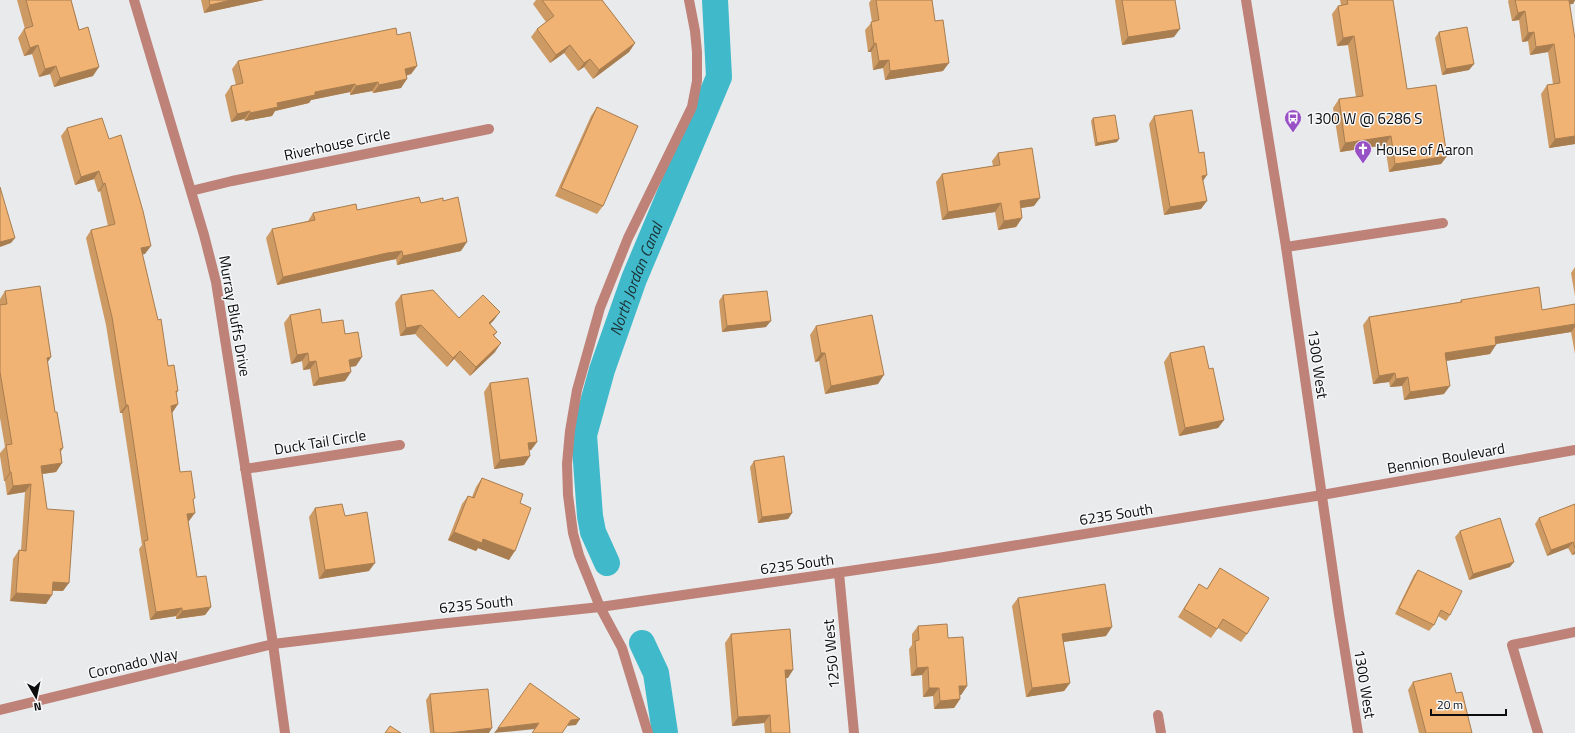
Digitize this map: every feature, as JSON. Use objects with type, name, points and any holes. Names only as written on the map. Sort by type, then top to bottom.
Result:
[{"type":"street","name":"Murray Bluffs Drive","points":[[134,0],[191,191],[216,282],[273,644],[285,733]]},
{"type":"street","points":[[648,733],[622,648],[600,606],[579,555],[573,533],[568,495],[567,464],[570,431],[577,390],[600,308],[628,238],[692,108],[698,81],[695,31],[689,0]]},
{"type":"street","name":"1300 West","points":[[1246,0],[1286,247],[1349,684],[1358,733]]},
{"type":"street","name":"Riverhouse Circle","points":[[191,191],[232,181],[489,129]]},
{"type":"street","points":[[1286,247],[1443,222]]},
{"type":"street","name":"Duck Tail Circle","points":[[245,469],[400,445]]},
{"type":"street","name":"Bennion Boulevard","points":[[1322,495],[1575,450]]},
{"type":"street","name":"6235 South","points":[[273,644],[430,624],[600,606],[946,557],[1322,495]]},
{"type":"street","name":"1250 West","points":[[839,572],[854,733]]},
{"type":"street","points":[[1538,733],[1512,645],[1575,632]]},
{"type":"street","name":"Coronado Way","points":[[0,710],[273,644]]},
{"type":"street","points":[[1158,715],[1161,733]]},
{"type":"building","points":[[26,0],[71,0],[79,30],[88,27],[99,67],[60,78],[56,66],[45,69],[38,45],[30,48],[24,29],[33,26]]},
{"type":"building","points":[[209,0],[231,0],[210,5]]},
{"type":"building","points":[[542,0],[602,0],[635,43],[599,70],[590,59],[584,63],[570,45],[556,55],[537,29],[554,16]]},
{"type":"building","points":[[876,0],[932,0],[935,21],[943,20],[949,63],[890,71],[889,60],[879,61],[876,43],[874,44],[871,22],[879,20]]},
{"type":"building","points":[[1122,0],[1175,0],[1180,29],[1128,37]]},
{"type":"building","points":[[1347,0],[1393,0],[1407,89],[1436,85],[1447,156],[1395,164],[1391,136],[1345,143],[1339,99],[1363,96],[1354,36],[1343,38],[1338,6],[1348,4]]},
{"type":"building","points":[[1515,0],[1569,0],[1575,39],[1575,136],[1555,139],[1547,85],[1560,83],[1554,44],[1536,47],[1534,32],[1528,33],[1525,11],[1518,13]]},
{"type":"building","points":[[1467,27],[1474,64],[1446,69],[1439,32]]},
{"type":"building","points":[[396,28],[397,35],[410,32],[417,66],[405,69],[407,79],[379,85],[378,82],[356,86],[355,84],[315,92],[315,95],[277,103],[278,107],[250,113],[250,111],[237,114],[231,86],[243,83],[238,61]]},
{"type":"building","points":[[597,107],[638,126],[603,206],[561,188]]},
{"type":"building","points":[[1192,110],[1199,153],[1204,152],[1207,175],[1202,176],[1207,201],[1170,207],[1154,116]]},
{"type":"building","points":[[1115,115],[1119,139],[1097,143],[1093,118]]},
{"type":"building","points":[[102,118],[109,139],[121,135],[143,211],[151,246],[141,248],[158,320],[161,319],[168,366],[174,365],[178,391],[176,391],[178,404],[171,406],[180,472],[191,471],[195,498],[193,499],[195,513],[187,514],[197,577],[206,576],[211,607],[182,611],[182,608],[156,612],[144,541],[148,540],[128,405],[126,405],[112,317],[91,230],[115,224],[105,183],[103,184],[99,171],[81,177],[67,128]]},
{"type":"building","points":[[1032,148],[1040,198],[1020,201],[1022,218],[1004,221],[1001,203],[948,212],[942,174],[1000,165],[998,153]]},
{"type":"building","points":[[0,187],[15,238],[0,242]]},
{"type":"building","points":[[419,197],[421,203],[443,198],[443,201],[458,197],[467,242],[403,256],[402,251],[387,253],[283,277],[272,229],[315,220],[313,213],[356,204],[357,210]]},
{"type":"building","points":[[40,286],[51,357],[47,358],[55,412],[57,412],[63,448],[60,449],[62,463],[41,466],[47,509],[74,511],[69,583],[53,582],[52,595],[16,593],[19,550],[26,551],[31,484],[13,486],[6,445],[12,444],[0,372],[0,305],[7,304],[5,291]]},
{"type":"building","points":[[1539,287],[1542,310],[1575,304],[1575,324],[1495,337],[1496,345],[1445,353],[1450,386],[1410,392],[1408,377],[1396,379],[1395,373],[1379,376],[1369,317],[1462,302],[1461,300]]},
{"type":"building","points":[[433,290],[459,318],[483,295],[500,312],[489,323],[497,332],[493,335],[501,343],[476,367],[460,351],[453,358],[421,325],[406,328],[401,295]]},
{"type":"building","points":[[767,291],[771,321],[727,326],[723,295]]},
{"type":"building","points":[[320,309],[322,323],[343,320],[345,334],[358,332],[362,357],[349,360],[351,372],[319,378],[316,361],[309,362],[308,353],[297,355],[290,315]]},
{"type":"building","points":[[872,315],[884,375],[831,386],[825,353],[821,353],[816,326]]},
{"type":"building","points":[[1204,346],[1209,369],[1213,368],[1224,420],[1185,428],[1170,353]]},
{"type":"building","points":[[528,378],[537,442],[528,443],[530,456],[500,460],[490,383]]},
{"type":"building","points":[[784,456],[792,513],[762,517],[754,461]]},
{"type":"building","points":[[482,478],[523,494],[520,503],[531,508],[515,551],[483,539],[482,543],[454,532],[468,496],[474,498]]},
{"type":"building","points":[[342,504],[345,516],[367,512],[375,563],[325,570],[315,508]]},
{"type":"building","points":[[1575,504],[1575,548],[1573,542],[1551,550],[1539,518]]},
{"type":"building","points":[[1500,518],[1514,562],[1473,574],[1460,531]]},
{"type":"building","points":[[1220,568],[1269,598],[1247,634],[1223,619],[1217,629],[1184,609],[1199,584],[1207,589]]},
{"type":"building","points":[[1418,570],[1462,591],[1450,615],[1441,610],[1434,625],[1399,608]]},
{"type":"building","points":[[1105,584],[1112,627],[1062,634],[1070,683],[1032,688],[1018,598]]},
{"type":"building","points":[[947,624],[948,638],[963,637],[967,686],[959,686],[960,699],[940,701],[939,688],[929,688],[928,667],[917,668],[915,641],[919,640],[918,626]]},
{"type":"building","points":[[790,629],[793,670],[785,670],[790,733],[771,733],[770,715],[738,717],[731,634]]},
{"type":"building","points":[[1451,673],[1456,693],[1462,692],[1472,733],[1426,733],[1413,682]]},
{"type":"building","points":[[530,683],[580,719],[571,720],[562,733],[532,733],[539,723],[498,728]]},
{"type":"building","points":[[488,689],[492,728],[449,733],[434,733],[430,694]]},
{"type":"building","points":[[390,726],[401,733],[385,733]]},
{"type":"waterway","name":"North Jordan Canal","points":[[607,563],[593,532],[590,516],[584,435],[602,370],[634,279],[719,77],[715,0]]},
{"type":"waterway","name":"North Jordan Canal","points":[[642,643],[656,673],[665,733]]},
{"type":"place","name":"1300 W @ 6286 S","points":[[1293,133]]},
{"type":"place","name":"House of Aaron","points":[[1363,164]]}]
